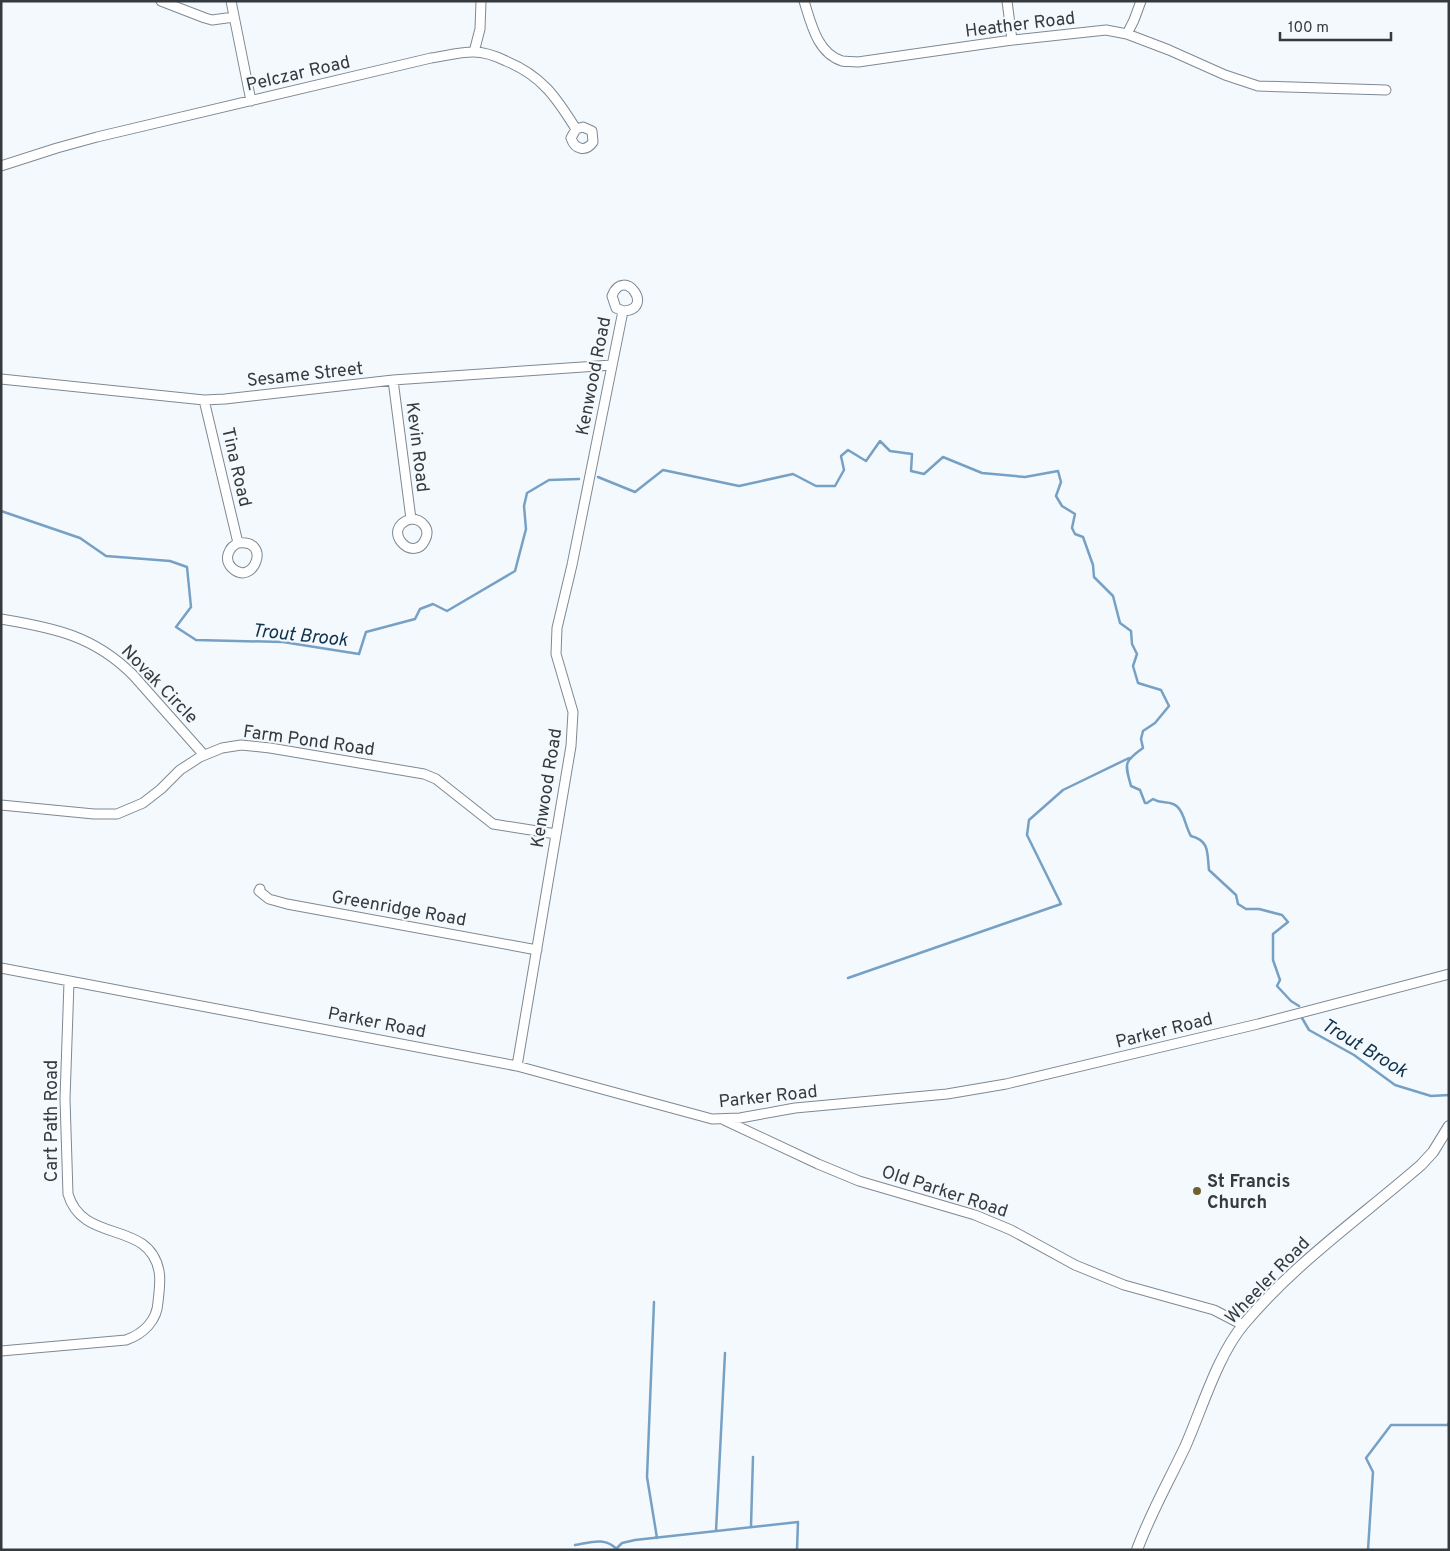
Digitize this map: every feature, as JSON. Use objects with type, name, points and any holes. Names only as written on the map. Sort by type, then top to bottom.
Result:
[{"type":"street","points":[[161,1],[212,20],[234,17]]},
{"type":"street","points":[[231,1],[252,101]]},
{"type":"street","points":[[474,52],[480,29],[482,1]]},
{"type":"street","name":"Heather Road","points":[[804,1],[819,42],[827,52],[842,61],[858,62],[1012,40],[1106,30],[1127,34],[1169,50],[1225,76],[1258,86],[1386,90]]},
{"type":"street","points":[[1007,1],[1012,40]]},
{"type":"street","points":[[1127,34],[1140,1]]},
{"type":"street","name":"Pelczar Road","points":[[1,166],[97,137],[431,58],[474,52],[502,59],[518,66],[535,77],[550,91],[576,129]]},
{"type":"street","name":"Kenwood Road","points":[[517,1066],[571,746],[573,712],[556,654],[557,628],[574,556],[623,311]]},
{"type":"street","name":"Sesame Street","points":[[1,379],[204,400],[393,380],[612,365]]},
{"type":"street","name":"Kevin Road","points":[[393,380],[411,519]]},
{"type":"street","name":"Tina Road","points":[[204,400],[238,542]]},
{"type":"street","name":"Novak Circle","points":[[1,620],[74,636],[103,649],[133,675],[204,755]]},
{"type":"street","name":"Farm Pond Road","points":[[1,805],[94,814],[118,814],[143,803],[161,789],[180,770],[204,755],[222,748],[251,746],[424,774],[436,779],[492,824],[519,830],[556,834]]},
{"type":"street","name":"Greenridge Road","points":[[260,889],[259,891],[269,899],[287,904],[537,950]]},
{"type":"street","name":"Parker Road","points":[[1,968],[517,1066],[712,1119],[740,1118],[795,1108],[947,1094],[1006,1084],[1258,1024],[1449,974]]},
{"type":"street","name":"Cart Path Road","points":[[1,1351],[133,1338],[144,1330],[153,1319],[158,1306],[159,1272],[150,1252],[135,1239],[87,1222],[73,1207],[68,1194],[65,1094],[69,982]]},
{"type":"street","name":"Old Parker Road","points":[[721,1118],[818,1164],[859,1180],[984,1218],[1011,1230],[1075,1265],[1124,1286],[1214,1310],[1243,1325]]},
{"type":"street","name":"Wheeler Road","points":[[1137,1550],[1145,1527],[1173,1472],[1228,1344],[1243,1325],[1298,1266],[1421,1165],[1433,1152],[1449,1126]]},
{"type":"waterway","name":"Trout Brook","points":[[598,477],[635,492],[663,470],[739,486],[793,474],[816,486],[835,486],[844,470],[841,456],[848,450],[866,461],[880,441],[890,451],[912,454],[911,471],[924,474],[943,457],[982,473],[1025,477],[1058,471],[1061,482],[1056,496],[1062,506],[1075,514],[1072,528],[1075,534],[1083,537],[1093,565],[1094,577],[1113,596],[1120,623],[1131,631],[1132,644],[1137,654],[1133,666],[1138,683],[1161,690],[1169,706],[1155,723],[1143,731],[1141,739],[1143,748],[1127,764],[1131,786],[1140,790],[1145,803],[1153,799],[1170,803],[1180,809],[1191,836],[1205,844],[1209,870],[1236,895],[1238,904],[1246,909],[1259,909],[1282,915],[1288,922],[1273,934],[1273,960],[1280,980],[1277,986],[1291,1001],[1299,1006]]},
{"type":"waterway","name":"Trout Brook","points":[[1,511],[80,538],[106,556],[170,561],[187,567],[191,607],[176,627],[196,640],[283,642],[359,654],[366,632],[415,619],[420,609],[433,604],[447,611],[515,571],[526,529],[524,506],[527,493],[549,480],[579,479]]},
{"type":"waterway","points":[[848,978],[1061,904],[1027,835],[1029,820],[1063,790],[1129,758]]},
{"type":"waterway","name":"Trout Brook","points":[[1302,1018],[1309,1030],[1354,1055],[1395,1085],[1431,1096],[1449,1095]]},
{"type":"waterway","points":[[654,1302],[647,1477],[657,1538]]},
{"type":"waterway","points":[[716,1531],[725,1353]]},
{"type":"waterway","name":"Trout Brook","points":[[1368,1550],[1373,1472],[1366,1458],[1391,1425],[1448,1425],[1449,1422]]},
{"type":"waterway","points":[[751,1526],[753,1457]]},
{"type":"waterway","points":[[616,1549],[622,1543],[635,1540],[798,1522],[797,1550]]},
{"type":"waterway","points":[[575,1545],[603,1542],[608,1543],[617,1550]]},
{"type":"place","name":"St Francis Church","points":[[1197,1191]]}]
